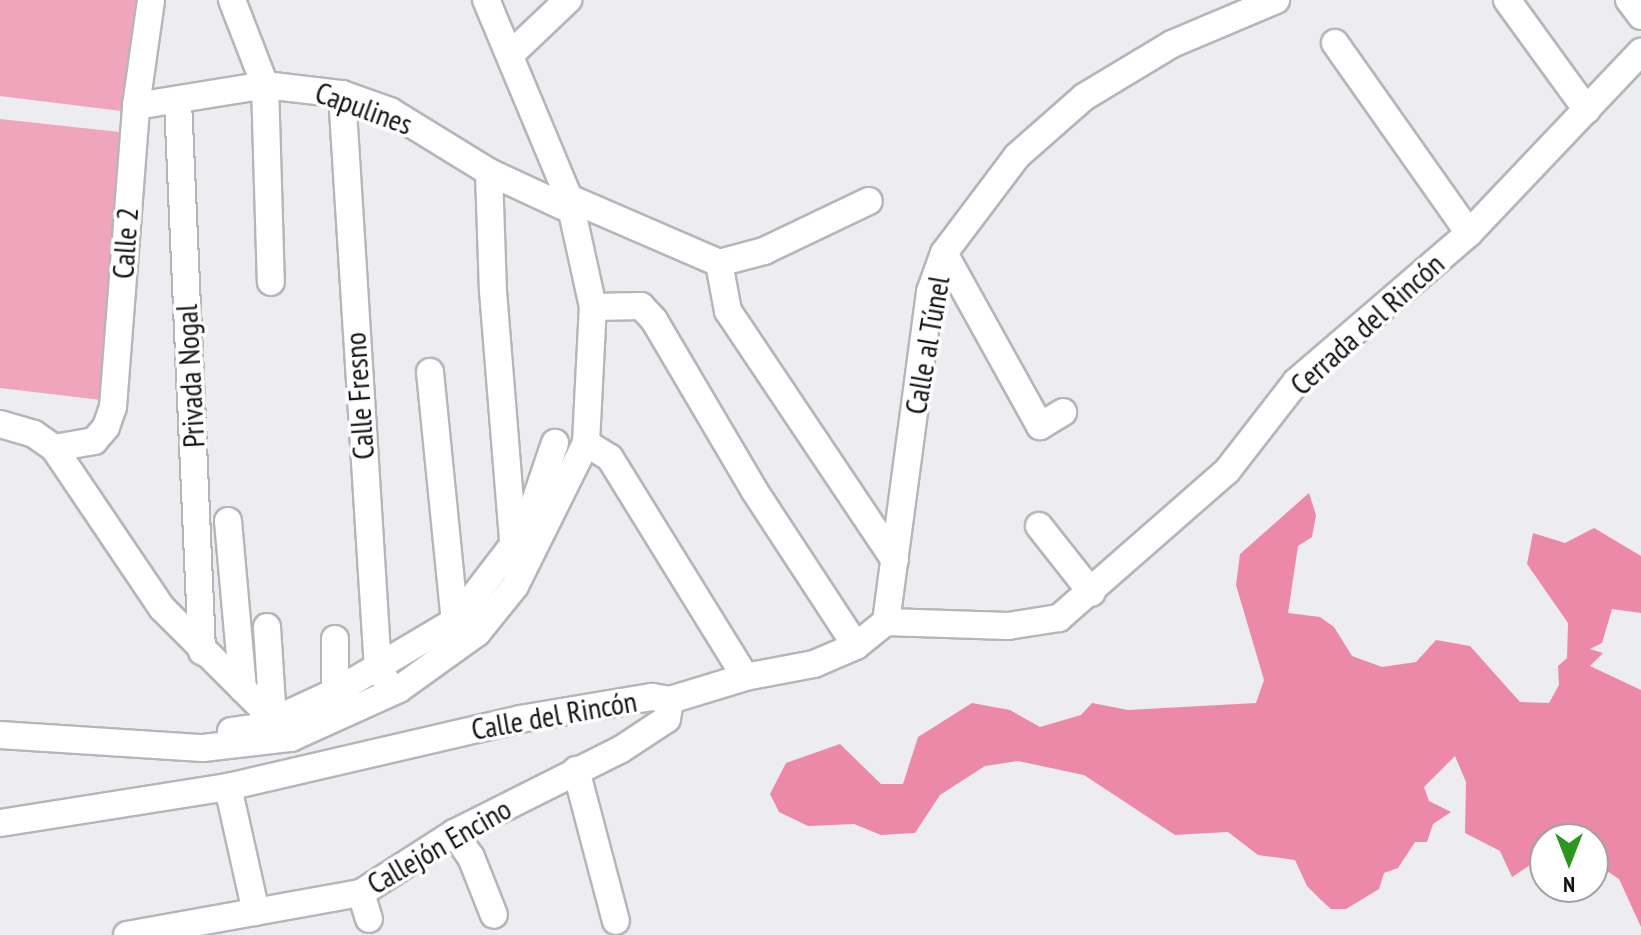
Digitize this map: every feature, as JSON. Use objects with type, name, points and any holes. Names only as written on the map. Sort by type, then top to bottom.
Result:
[{"type":"street","name":"Calle 2","points":[[54,448],[94,441],[106,427],[113,407],[136,106],[151,0]]},
{"type":"street","points":[[232,0],[265,85],[271,282]]},
{"type":"street","points":[[0,735],[203,748],[280,726],[399,689],[477,633],[515,586],[586,443],[593,307],[571,204],[486,0]]},
{"type":"street","points":[[511,54],[568,0]]},
{"type":"street","name":"Calle al Túnel","points":[[886,622],[930,292],[944,253],[1017,156],[1084,97],[1172,44],[1276,0]]},
{"type":"street","points":[[1507,0],[1587,110]]},
{"type":"street","points":[[1629,0],[1641,16]]},
{"type":"street","points":[[1335,43],[1469,233]]},
{"type":"street","name":"Cerrada del Rincón","points":[[1092,593],[1227,471],[1296,382],[1469,233],[1641,52]]},
{"type":"street","name":"Capulines","points":[[136,106],[265,85],[342,94],[402,117],[489,172],[719,263]]},
{"type":"street","name":"Calle Fresno","points":[[342,94],[378,669]]},
{"type":"street","name":"Privada Nogal","points":[[178,101],[202,651]]},
{"type":"street","points":[[489,172],[493,291],[515,586]]},
{"type":"street","points":[[869,201],[764,251],[719,263],[728,311],[895,560]]},
{"type":"street","points":[[944,253],[1040,426],[1063,412]]},
{"type":"street","points":[[593,307],[641,306],[654,320],[754,490],[856,646]]},
{"type":"street","points":[[430,372],[455,621]]},
{"type":"street","points":[[0,424],[34,434],[54,448],[162,608],[280,726],[310,765]]},
{"type":"street","points":[[0,720],[202,732],[280,726],[455,621],[514,549],[540,494],[555,443]]},
{"type":"street","points":[[586,443],[610,458],[745,677]]},
{"type":"street","points":[[228,521],[243,689]]},
{"type":"street","points":[[886,622],[1008,626],[1059,618],[1092,593],[1039,526]]},
{"type":"street","name":"Calle del Rincón","points":[[0,823],[228,787],[310,765],[520,719],[652,697],[670,700],[745,677],[814,664],[856,646],[886,622]]},
{"type":"street","points":[[267,627],[280,726]]},
{"type":"street","points":[[335,639],[335,692]]},
{"type":"street","points":[[378,669],[399,689]]},
{"type":"street","name":"Callejón Encino","points":[[127,935],[361,893],[454,833],[620,750],[667,719],[670,700]]},
{"type":"street","points":[[576,770],[616,921]]},
{"type":"street","points":[[228,787],[256,912]]},
{"type":"street","points":[[454,833],[471,857],[494,915]]},
{"type":"street","points":[[361,893],[369,919]]},
{"type":"shaded area","points":[[0,0],[142,0],[129,112],[0,96]]},
{"type":"shaded area","points":[[0,119],[129,133],[101,400],[0,388]]},
{"type":"shaded area","points":[[1309,493],[1316,515],[1312,537],[1298,546],[1288,613],[1320,617],[1334,627],[1352,656],[1382,667],[1416,662],[1436,640],[1470,646],[1520,702],[1549,703],[1559,685],[1558,666],[1567,658],[1568,623],[1527,564],[1533,533],[1565,543],[1594,528],[1641,556],[1641,613],[1612,609],[1602,643],[1590,649],[1603,653],[1590,666],[1641,690],[1641,927],[1619,879],[1609,872],[1609,823],[1529,823],[1529,866],[1512,877],[1500,851],[1465,833],[1466,782],[1455,756],[1424,787],[1429,801],[1451,812],[1433,824],[1427,842],[1415,842],[1398,868],[1384,873],[1379,889],[1346,909],[1331,909],[1321,900],[1307,886],[1295,860],[1258,855],[1228,832],[1175,835],[1084,775],[1018,761],[985,766],[940,795],[915,833],[881,835],[854,824],[808,826],[779,812],[770,794],[786,763],[840,744],[881,784],[903,784],[918,737],[972,703],[1010,710],[1040,727],[1081,715],[1092,703],[1128,710],[1256,703],[1264,680],[1236,585],[1240,554]]}]
